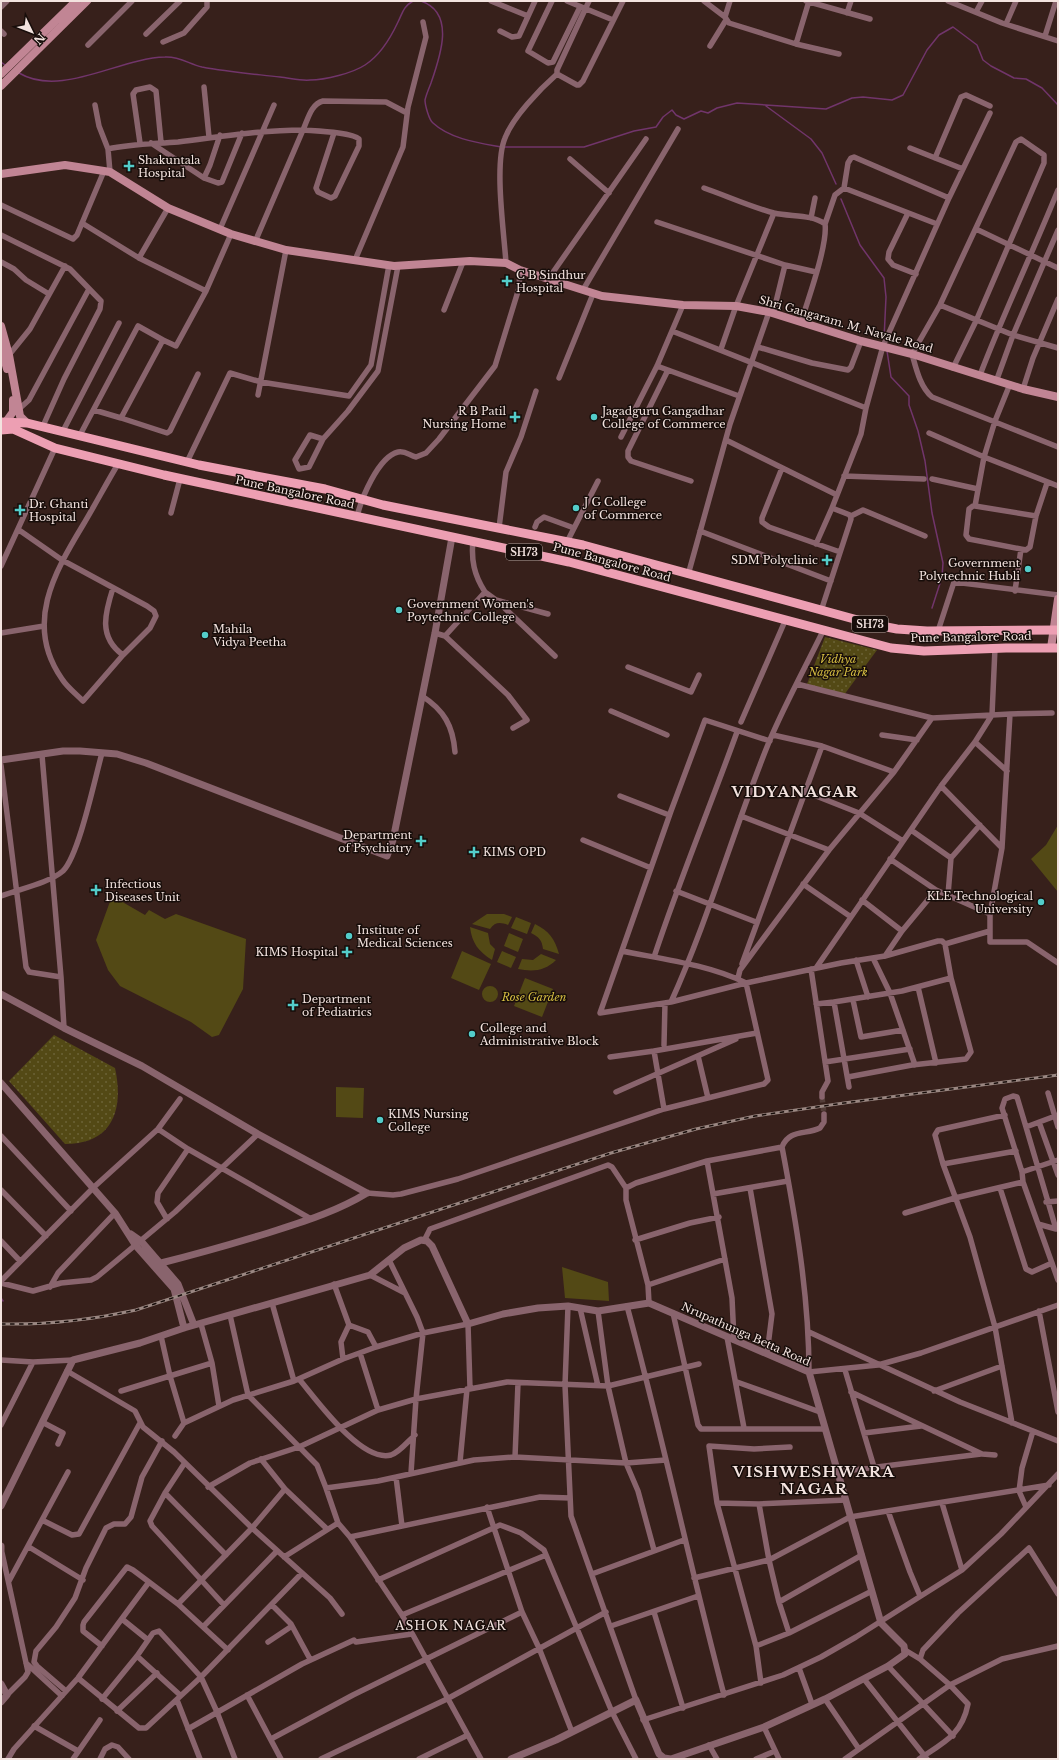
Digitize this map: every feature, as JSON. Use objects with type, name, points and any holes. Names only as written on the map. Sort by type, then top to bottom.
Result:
[{"type":"main road","points":[[1,86],[19,62],[76,1]]},
{"type":"main road","points":[[1,74],[19,62],[87,1]]},
{"type":"main road","name":"Shri Gangaram. M. Navale Road","points":[[1,174],[65,165],[107,172],[168,208],[231,234],[286,250],[398,266],[491,261],[506,263],[520,270],[550,278],[593,294],[683,305],[736,306],[771,313],[861,341],[912,354],[1023,389],[1058,397]]},
{"type":"main road","points":[[1,326],[9,355],[17,405],[7,426]]},
{"type":"main road","points":[[1,348],[17,405],[22,419],[27,423]]},
{"type":"main road","name":"Pune Bangalore Road","points":[[7,426],[27,423],[43,426],[187,462],[332,490],[362,500],[567,542],[821,612],[897,629],[938,631],[1056,630]]},
{"type":"main road","name":"Pune Bangalore Road","points":[[7,426],[55,448],[118,464],[180,479],[332,510],[357,517],[452,537],[473,540],[577,564],[874,644],[908,650],[1055,648]]},
{"type":"main road","points":[[1055,648],[1058,599]]},
{"type":"street","points":[[1,7],[7,1]]},
{"type":"street","points":[[88,45],[132,1]]},
{"type":"street","points":[[146,34],[180,1]]},
{"type":"street","points":[[163,42],[184,33],[207,7],[207,1]]},
{"type":"street","points":[[491,1],[528,16]]},
{"type":"street","points":[[500,31],[512,37],[519,36],[534,1]]},
{"type":"street","points":[[552,1],[528,51],[548,63],[553,62],[583,8],[589,1]]},
{"type":"street","points":[[567,1],[613,20]]},
{"type":"street","points":[[557,74],[574,84],[579,86],[581,84],[623,1]]},
{"type":"street","points":[[704,1],[737,26],[796,44],[839,54]]},
{"type":"street","points":[[710,46],[726,19],[730,1]]},
{"type":"street","points":[[796,44],[808,1],[870,19]]},
{"type":"street","points":[[847,13],[851,1]]},
{"type":"street","points":[[948,1],[1006,24],[1058,41]]},
{"type":"street","points":[[976,12],[982,1]]},
{"type":"street","points":[[1006,24],[1016,1]]},
{"type":"street","points":[[1045,36],[1056,1]]},
{"type":"street","points":[[506,263],[500,163],[503,142],[508,131],[532,98],[557,74],[558,66],[583,8]]},
{"type":"street","points":[[355,260],[403,147],[407,113],[426,37],[426,29],[423,22]]},
{"type":"street","points":[[140,144],[133,94],[136,90],[150,87],[156,91],[161,142]]},
{"type":"street","points":[[204,87],[208,137]]},
{"type":"street","points":[[935,158],[961,97],[966,95],[990,106]]},
{"type":"street","points":[[255,242],[315,105],[323,101],[386,102],[407,113]]},
{"type":"street","points":[[1,205],[70,239],[75,238],[107,172],[108,149],[99,126],[96,105]]},
{"type":"street","points":[[220,230],[274,105]]},
{"type":"street","points":[[816,544],[861,434],[866,408],[883,346],[949,198],[990,113]]},
{"type":"street","points":[[583,290],[678,129]]},
{"type":"street","points":[[108,149],[262,130],[303,130],[334,133],[357,136],[360,142],[337,194],[331,198],[318,192],[316,188],[334,133]]},
{"type":"street","points":[[151,143],[204,178],[218,183],[222,182],[242,133]]},
{"type":"street","points":[[204,178],[220,135]]},
{"type":"street","points":[[550,278],[646,139]]},
{"type":"street","points":[[953,368],[976,321],[1045,158],[1040,151],[1021,139],[1016,142],[940,305],[912,354],[917,371],[927,393],[932,397],[1058,447]]},
{"type":"street","points":[[910,148],[963,169]]},
{"type":"street","points":[[844,188],[848,163],[851,158],[854,158],[949,198]]},
{"type":"street","points":[[570,159],[609,193]]},
{"type":"street","points":[[704,188],[774,213],[810,218],[825,224]]},
{"type":"street","points":[[801,322],[826,234],[825,224],[835,195],[839,190],[844,188],[938,224]]},
{"type":"street","points":[[980,375],[998,329],[1031,256],[1058,190]]},
{"type":"street","points":[[810,218],[815,198]]},
{"type":"street","points":[[139,258],[168,208]]},
{"type":"street","points":[[721,349],[736,306],[774,213]]},
{"type":"street","points":[[908,213],[889,252],[888,259],[894,265],[916,274]]},
{"type":"street","points":[[657,222],[786,265],[816,272]]},
{"type":"street","points":[[82,223],[139,258],[206,291]]},
{"type":"street","points":[[976,229],[1044,263],[1058,268]]},
{"type":"street","points":[[997,380],[1014,335],[1058,230]]},
{"type":"street","points":[[1,234],[64,266],[74,273],[88,289],[100,299],[101,305],[64,379],[43,426]]},
{"type":"street","points":[[80,435],[138,326],[176,346],[206,291],[231,234]]},
{"type":"street","points":[[258,396],[286,250]]},
{"type":"street","points":[[1,262],[14,269],[26,280],[49,294]]},
{"type":"street","points":[[444,310],[463,262]]},
{"type":"street","points":[[187,462],[230,373],[261,382],[349,396],[371,366],[388,265]]},
{"type":"street","points":[[688,575],[739,396],[771,313],[786,265]]},
{"type":"street","points":[[9,355],[30,329],[64,266]]},
{"type":"street","points":[[324,439],[310,435],[295,460],[299,469],[309,467],[324,439],[348,411],[378,370],[398,266]]},
{"type":"street","points":[[357,517],[362,500],[378,470],[397,452],[405,452],[416,457],[421,456],[429,450],[491,372],[498,358],[519,288],[520,270]]},
{"type":"street","points":[[17,405],[29,400],[88,289]]},
{"type":"street","points":[[559,378],[593,294]]},
{"type":"street","points":[[1023,389],[1058,298]]},
{"type":"street","points":[[621,437],[657,366],[683,305]]},
{"type":"street","points":[[940,305],[976,321],[1014,335],[1058,348]]},
{"type":"street","points":[[63,431],[119,323]]},
{"type":"street","points":[[672,331],[721,349],[866,408]]},
{"type":"street","points":[[120,418],[163,340]]},
{"type":"street","points":[[758,347],[812,363],[848,370],[861,341]]},
{"type":"street","points":[[657,366],[739,396]]},
{"type":"street","points":[[668,370],[628,451],[628,457],[631,461],[691,480]]},
{"type":"street","points":[[94,410],[167,433],[170,431],[198,374]]},
{"type":"street","points":[[975,506],[984,457],[995,421],[1010,384]]},
{"type":"street","points":[[498,528],[506,472],[522,437],[536,391]]},
{"type":"street","points":[[929,433],[984,457],[1058,486]]},
{"type":"street","points":[[726,440],[837,495]]},
{"type":"street","points":[[1,566],[19,530],[55,448]]},
{"type":"street","points":[[19,530],[62,560],[147,606],[154,611],[156,616],[150,628],[123,655],[83,701],[62,680],[52,662],[44,626],[48,594],[62,560],[118,464]]},
{"type":"street","points":[[782,468],[762,518],[762,522],[769,527],[840,552]]},
{"type":"street","points":[[844,476],[924,479]]},
{"type":"street","points":[[171,513],[180,479]]},
{"type":"street","points":[[932,480],[978,489]]},
{"type":"street","points":[[567,542],[598,481]]},
{"type":"street","points":[[1036,516],[973,506],[969,509],[966,535],[969,540],[1026,550],[1030,547],[1036,516],[1047,482]]},
{"type":"street","points":[[832,508],[851,516]]},
{"type":"street","points":[[821,612],[851,516],[863,510],[925,536]]},
{"type":"street","points":[[535,526],[537,522],[544,518],[574,528]]},
{"type":"street","points":[[700,531],[831,581]]},
{"type":"street","points":[[1,760],[63,751],[117,754],[387,856],[393,840],[435,633],[452,537]]},
{"type":"street","points":[[473,540],[472,554],[474,570],[478,582],[485,592],[496,600],[555,656]]},
{"type":"street","points":[[1015,591],[1021,549]]},
{"type":"street","points":[[938,631],[954,582],[1015,591],[1058,595]]},
{"type":"street","points":[[113,588],[105,612],[106,628],[113,646],[123,655]]},
{"type":"street","points":[[445,636],[485,592]]},
{"type":"street","points":[[496,600],[548,614]]},
{"type":"street","points":[[741,722],[785,621]]},
{"type":"street","points":[[1,633],[44,626]]},
{"type":"street","points":[[664,1044],[668,1003],[688,964],[741,816],[770,741],[823,631]]},
{"type":"street","points":[[435,633],[445,636],[516,703],[527,720],[513,728]]},
{"type":"street","points":[[822,1097],[822,1092],[828,1081],[816,1004],[814,968],[941,786],[975,742],[992,715],[995,648]]},
{"type":"street","points":[[628,667],[691,692],[699,675]]},
{"type":"street","points":[[798,684],[932,718],[1052,713]]},
{"type":"street","points":[[422,696],[436,705],[445,716],[454,740],[455,752]]},
{"type":"street","points":[[611,711],[667,735]]},
{"type":"street","points":[[1010,714],[1002,848],[990,914],[990,942],[1027,942],[1058,963]]},
{"type":"street","points":[[740,970],[829,850],[894,772],[932,718]]},
{"type":"street","points":[[770,741],[737,732],[705,720],[650,868],[600,1013],[668,1003],[746,983],[814,968],[885,956],[942,941],[945,944],[951,978],[971,1052],[966,1059],[915,1065],[848,1077]]},
{"type":"street","points":[[654,957],[676,890],[706,818],[737,732]]},
{"type":"street","points":[[773,735],[822,746],[894,772]]},
{"type":"street","points":[[882,735],[917,740]]},
{"type":"street","points":[[975,742],[1007,770]]},
{"type":"street","points":[[738,978],[756,922],[790,836],[822,746]]},
{"type":"street","points":[[1,896],[52,878],[63,871],[71,860],[88,806],[102,753]]},
{"type":"street","points":[[42,755],[64,1028]]},
{"type":"street","points":[[1,765],[26,967],[29,972],[61,977]]},
{"type":"street","points":[[941,786],[1002,848]]},
{"type":"street","points":[[806,792],[859,813],[903,840]]},
{"type":"street","points":[[620,796],[669,815]]},
{"type":"street","points":[[741,816],[829,850]]},
{"type":"street","points":[[948,895],[952,858],[980,825]]},
{"type":"street","points":[[911,830],[952,858]]},
{"type":"street","points":[[582,840],[650,868]]},
{"type":"street","points":[[890,859],[936,890],[990,914]]},
{"type":"street","points":[[803,884],[851,917]]},
{"type":"street","points":[[676,890],[756,922]]},
{"type":"street","points":[[885,956],[902,931],[936,890]]},
{"type":"street","points":[[862,900],[902,931]]},
{"type":"street","points":[[945,944],[990,931]]},
{"type":"street","points":[[1,994],[64,1028],[142,1066],[258,1134],[367,1193],[393,1195],[458,1179],[664,1109],[764,1084],[768,1080],[746,983],[738,978],[688,964],[622,951]]},
{"type":"street","points":[[873,958],[890,993],[915,1065]]},
{"type":"street","points":[[856,960],[868,997]]},
{"type":"street","points":[[816,1004],[853,1000],[890,993],[951,978]]},
{"type":"street","points":[[918,987],[936,1063]]},
{"type":"street","points":[[853,1000],[861,1037],[904,1030]]},
{"type":"street","points":[[834,1002],[849,1087]]},
{"type":"street","points":[[610,1057],[757,1033]]},
{"type":"street","points":[[616,1092],[744,1036]]},
{"type":"street","points":[[825,1062],[910,1049]]},
{"type":"street","points":[[654,1051],[664,1109]]},
{"type":"street","points":[[698,1056],[708,1098]]},
{"type":"street","points":[[1,1083],[116,1212],[138,1244],[174,1289],[184,1328]]},
{"type":"street","points":[[1048,1094],[1057,1116],[1058,1127]]},
{"type":"street","points":[[1057,1229],[1046,1202],[1016,1096],[1005,1098],[1002,1108],[1022,1172],[1023,1182],[1058,1280]]},
{"type":"street","points":[[180,1099],[158,1129],[94,1187],[1,1282],[29,1291],[50,1286],[91,1280],[101,1274],[138,1244],[224,1168],[258,1134]]},
{"type":"street","points":[[824,1114],[822,1127],[813,1131],[793,1135],[784,1143],[782,1147],[804,1282],[809,1332],[809,1372],[845,1370],[878,1365],[921,1353],[1058,1305]]},
{"type":"street","points":[[1005,1115],[937,1131],[936,1137],[943,1164],[970,1237],[995,1327],[1012,1423]]},
{"type":"street","points":[[1026,1127],[1057,1116]]},
{"type":"street","points":[[1039,1122],[1056,1161],[1058,1176]]},
{"type":"street","points":[[158,1129],[188,1149],[224,1168],[311,1219]]},
{"type":"street","points":[[1,1136],[70,1211]]},
{"type":"street","points":[[626,1188],[636,1183],[707,1161],[782,1147]]},
{"type":"street","points":[[166,1219],[157,1202],[158,1193],[188,1149]]},
{"type":"street","points":[[943,1164],[1016,1151]]},
{"type":"street","points":[[707,1161],[719,1217],[732,1298],[731,1338],[744,1428]]},
{"type":"street","points":[[1022,1172],[1056,1161]]},
{"type":"street","points":[[175,1436],[184,1423],[218,1406],[296,1380],[343,1359],[376,1347],[423,1333],[468,1324],[503,1314],[538,1308],[568,1306],[598,1311],[649,1303],[648,1285],[635,1240],[626,1200],[626,1188],[612,1167],[608,1165],[430,1228],[424,1241]]},
{"type":"street","points":[[713,1194],[788,1181]]},
{"type":"street","points":[[905,1213],[955,1198],[1023,1182]]},
{"type":"street","points":[[750,1188],[772,1314],[767,1354]]},
{"type":"street","points":[[1000,1188],[1026,1269],[1032,1272],[1052,1263]]},
{"type":"street","points":[[1,1190],[46,1236]]},
{"type":"street","points":[[161,1263],[204,1253],[311,1219],[347,1204],[367,1193]]},
{"type":"street","points":[[1046,1202],[1058,1201]]},
{"type":"street","points":[[50,1286],[58,1273],[116,1212]]},
{"type":"street","points":[[635,1240],[690,1223],[719,1217]]},
{"type":"street","points":[[1038,1224],[1057,1229]]},
{"type":"street","points":[[1,1241],[20,1261]]},
{"type":"street","points":[[1,1360],[33,1362],[73,1360],[140,1344],[184,1328],[370,1274],[404,1248],[415,1242],[424,1241],[432,1246],[468,1324],[468,1388],[460,1462]]},
{"type":"street","points":[[138,1244],[161,1263],[181,1288],[198,1324],[212,1363],[218,1406]]},
{"type":"street","points":[[648,1285],[726,1259]]},
{"type":"street","points":[[389,1260],[418,1317],[423,1333],[416,1399],[412,1473]]},
{"type":"street","points":[[370,1274],[405,1293]]},
{"type":"street","points":[[334,1284],[349,1325],[341,1342],[343,1359]]},
{"type":"street","points":[[272,1303],[296,1380],[357,1444],[383,1455],[392,1454],[415,1435]]},
{"type":"street","name":"Nrupathunga Betta Road","points":[[649,1303],[809,1372],[824,1429],[881,1622]]},
{"type":"street","points":[[568,1306],[565,1385],[567,1460],[571,1516],[643,1720],[659,1754],[669,1759],[764,1726],[825,1699],[864,1679],[901,1658],[905,1654],[905,1650]]},
{"type":"street","points":[[627,1306],[646,1377],[684,1540],[724,1695]]},
{"type":"street","points":[[580,1308],[598,1386]]},
{"type":"street","points":[[598,1311],[608,1386],[626,1463],[638,1491],[654,1550]]},
{"type":"street","points":[[1039,1311],[1058,1412]]},
{"type":"street","points":[[673,1313],[699,1427],[709,1430],[744,1428],[824,1429]]},
{"type":"street","points":[[230,1315],[248,1395],[317,1464],[338,1523],[350,1538],[402,1615],[481,1759]]},
{"type":"street","points":[[349,1325],[366,1331],[376,1347]]},
{"type":"street","points":[[809,1332],[934,1390],[1058,1441]]},
{"type":"street","points":[[161,1336],[170,1376],[184,1423]]},
{"type":"street","points":[[360,1353],[378,1410]]},
{"type":"street","points":[[1,1506],[73,1360]]},
{"type":"street","points":[[1,1425],[33,1362]]},
{"type":"street","points":[[121,1391],[212,1363]]},
{"type":"street","points":[[208,1487],[241,1468],[261,1459],[299,1447],[378,1410],[416,1399],[468,1388],[507,1382],[608,1386],[699,1364]]},
{"type":"street","points":[[934,1390],[1002,1366]]},
{"type":"street","points":[[67,1370],[130,1406],[135,1411],[140,1423],[147,1431],[162,1441],[208,1487],[330,1598],[342,1614]]},
{"type":"street","points":[[845,1370],[874,1467]]},
{"type":"street","points":[[515,1457],[518,1382]]},
{"type":"street","points":[[737,1382],[820,1412]]},
{"type":"street","points":[[851,1392],[982,1454]]},
{"type":"street","points":[[42,1422],[63,1433],[58,1444]]},
{"type":"street","points":[[42,1520],[72,1535],[79,1534],[140,1423]]},
{"type":"street","points":[[864,1433],[922,1426]]},
{"type":"street","points":[[1026,1507],[1019,1491],[1022,1468],[1033,1431]]},
{"type":"street","points":[[64,1694],[37,1666],[34,1657],[39,1646],[56,1628],[74,1598],[83,1580],[86,1568],[106,1528],[114,1524],[125,1524],[130,1520],[138,1497],[142,1477],[162,1441]]},
{"type":"street","points":[[761,1683],[756,1646],[717,1503],[709,1446],[754,1449],[790,1447]]},
{"type":"street","points":[[837,1472],[982,1454],[996,1455]]},
{"type":"street","points":[[326,1488],[378,1481],[460,1462],[515,1457],[626,1463],[666,1460]]},
{"type":"street","points":[[261,1459],[285,1489],[327,1529]]},
{"type":"street","points":[[184,1464],[164,1493],[151,1516],[150,1521],[152,1526],[224,1605]]},
{"type":"street","points":[[8,1582],[29,1547],[68,1472]]},
{"type":"street","points":[[643,1720],[761,1683],[799,1668],[881,1622],[962,1570],[1058,1474]]},
{"type":"street","points":[[396,1476],[402,1526]]},
{"type":"street","points":[[694,1578],[769,1560],[850,1517],[1019,1491],[1049,1484]]},
{"type":"street","points":[[178,1604],[252,1528],[285,1489]]},
{"type":"street","points":[[164,1493],[226,1555]]},
{"type":"street","points":[[350,1538],[487,1507],[540,1497],[570,1498]]},
{"type":"street","points":[[717,1503],[759,1504],[846,1500]]},
{"type":"street","points":[[942,1503],[962,1570]]},
{"type":"street","points":[[759,1504],[778,1602],[789,1634]]},
{"type":"street","points":[[487,1507],[522,1612],[539,1648],[572,1732]]},
{"type":"street","points":[[888,1511],[920,1596]]},
{"type":"street","points":[[284,1557],[338,1523]]},
{"type":"street","points":[[378,1580],[500,1525],[521,1533],[544,1550],[612,1712],[636,1759]]},
{"type":"street","points":[[592,1574],[684,1540]]},
{"type":"street","points":[[29,1547],[83,1580]]},
{"type":"street","points":[[1,1548],[26,1662],[27,1675],[1,1702]]},
{"type":"street","points":[[920,1659],[923,1650],[958,1613],[1029,1548],[1058,1594]]},
{"type":"street","points":[[203,1627],[277,1551]]},
{"type":"street","points":[[402,1615],[546,1555]]},
{"type":"street","points":[[778,1602],[862,1555]]},
{"type":"street","points":[[102,1646],[83,1631],[82,1625],[127,1567],[178,1604],[228,1650]]},
{"type":"street","points":[[78,1678],[117,1711],[143,1729],[146,1728],[201,1677],[302,1574]]},
{"type":"street","points":[[16,1759],[9,1757],[34,1726],[78,1678],[149,1582]]},
{"type":"street","points":[[756,1646],[789,1634],[872,1591]]},
{"type":"street","points":[[611,1626],[698,1596]]},
{"type":"street","points":[[272,1604],[292,1626],[310,1659]]},
{"type":"street","points":[[271,1739],[353,1695],[522,1612]]},
{"type":"street","points":[[321,1759],[447,1699],[606,1612]]},
{"type":"street","points":[[654,1612],[683,1708]]},
{"type":"street","points":[[122,1619],[148,1640]]},
{"type":"street","points":[[864,1679],[923,1758],[953,1736],[963,1723],[968,1704],[950,1685],[920,1659],[905,1650],[904,1646],[881,1622]]},
{"type":"street","points":[[268,1642],[292,1626]]},
{"type":"street","points":[[102,1699],[148,1640],[156,1631],[161,1632],[201,1677],[217,1712],[235,1759]]},
{"type":"street","points":[[188,1729],[310,1659],[355,1641],[412,1634]]},
{"type":"street","points":[[845,1759],[950,1685],[1002,1659],[1058,1646]]},
{"type":"street","points":[[137,1656],[157,1673],[178,1697],[188,1729],[200,1759]]},
{"type":"street","points":[[26,1662],[64,1694]]},
{"type":"street","points":[[888,1666],[953,1736]]},
{"type":"street","points":[[799,1668],[812,1704]]},
{"type":"street","points":[[117,1711],[157,1673]]},
{"type":"street","points":[[1,1684],[7,1695]]},
{"type":"street","points":[[247,1695],[281,1759]]},
{"type":"street","points":[[825,1699],[859,1749]]},
{"type":"street","points":[[511,1759],[572,1732],[636,1700]]},
{"type":"street","points":[[73,1759],[100,1720]]},
{"type":"street","points":[[34,1726],[78,1751]]},
{"type":"street","points":[[764,1726],[779,1759]]},
{"type":"street","points":[[419,1759],[468,1735]]},
{"type":"street","points":[[100,1759],[105,1749],[112,1745],[118,1747],[129,1759]]},
{"type":"street","points":[[708,1745],[717,1759]]},
{"type":"street","points":[[756,1759],[775,1751]]},
{"type":"green space","name":"Vidhya Nagar Park","points":[[825,637],[877,650],[844,695],[807,684]]},
{"type":"green space","points":[[1058,825],[1058,892],[1031,859],[1046,845]]},
{"type":"green space","points":[[112,896],[145,915],[149,910],[165,919],[176,914],[246,939],[243,989],[219,1035],[212,1037],[191,1022],[120,986],[108,970],[96,940]]},
{"type":"green space","points":[[487,914],[504,914],[512,917],[508,925],[498,923],[490,929],[472,924]]},
{"type":"green space","points":[[516,917],[531,923],[527,934],[511,928]]},
{"type":"green space","points":[[535,924],[551,936],[556,944],[559,954],[543,949],[540,939],[531,933]]},
{"type":"green space","points":[[470,927],[488,933],[490,944],[495,949],[492,960],[476,946],[472,938]]},
{"type":"green space","points":[[509,933],[523,939],[518,952],[504,946]]},
{"type":"green space","points":[[462,951],[491,964],[479,990],[451,978]]},
{"type":"green space","points":[[502,951],[516,957],[511,968],[497,962]]},
{"type":"green space","points":[[541,954],[556,960],[552,964],[538,970],[518,969],[522,959],[533,960]]},
{"type":"green space","name":"Rose Garden","points":[[525,978],[553,989],[542,1017],[514,1006]]},
{"type":"green space","points":[[490,986],[496,988],[498,994],[496,1000],[490,1002],[484,1000],[482,994],[484,988]]},
{"type":"green space","points":[[54,1035],[115,1068],[118,1097],[116,1110],[104,1131],[94,1138],[81,1142],[65,1144],[9,1081]]},
{"type":"green space","points":[[336,1087],[364,1088],[363,1118],[336,1117]]},
{"type":"green space","points":[[562,1267],[608,1282],[609,1301],[565,1298]]},
{"type":"waterway","points":[[19,73],[35,80],[53,81],[72,79],[129,63],[147,59],[170,57],[197,66],[222,70],[303,80],[323,79],[339,76],[353,71],[365,65],[375,57],[388,40],[405,8],[413,1]]},
{"type":"waterway","points":[[421,1],[432,7],[439,15],[442,25],[441,49],[435,73],[425,100],[426,109],[430,119],[440,128],[456,137],[501,147]]},
{"type":"waterway","points":[[505,147],[584,147],[634,131],[656,127],[663,117],[672,110],[676,115],[684,119],[701,111],[708,113],[717,108],[737,103],[826,109],[852,98],[863,97],[892,100],[903,95],[927,50],[939,35],[953,27],[977,45],[983,60],[991,66],[1014,78],[1026,79],[1042,88],[1058,105]]},
{"type":"waterway","points":[[1,62],[5,65]]},
{"type":"waterway","points":[[766,106],[811,139],[822,153],[836,184]]},
{"type":"waterway","points":[[841,199],[860,245],[884,278],[886,297],[884,339]]},
{"type":"waterway","points":[[887,351],[891,377],[909,396],[909,405],[918,431],[925,461],[932,513],[943,563],[942,577],[932,608]]},
{"type":"tunnel","points":[[822,1097],[824,1114]]},
{"type":"railway","points":[[1,1324],[35,1324],[69,1321],[102,1317],[136,1310],[611,1153],[696,1129],[755,1116],[1058,1075]]},
{"type":"place","name":"Shakuntala Hospital","points":[[129,166]]},
{"type":"place","name":"C B Sindhur Hospital","points":[[507,281]]},
{"type":"place","name":"R B Patil Nursing Home","points":[[515,417]]},
{"type":"place","name":"Jagadguru Gangadhar College of Commerce","points":[[594,417]]},
{"type":"place","name":"J G College of Commerce","points":[[576,508]]},
{"type":"place","name":"Dr. Ghanti Hospital","points":[[20,510]]},
{"type":"place","name":"SDM Polyclinic","points":[[827,560]]},
{"type":"place","name":"Government Polytechnic Hubli","points":[[1028,569]]},
{"type":"place","name":"Government Women's Poytechnic College","points":[[399,610]]},
{"type":"place","name":"Mahila Vidya Peetha","points":[[205,635]]},
{"type":"place","name":"Department of Psychiatry","points":[[421,841]]},
{"type":"place","name":"KIMS OPD","points":[[474,852]]},
{"type":"place","name":"Infectious Diseases Unit","points":[[96,890]]},
{"type":"place","name":"KLE Technological University","points":[[1041,902]]},
{"type":"place","name":"Institute of Medical Sciences","points":[[349,936]]},
{"type":"place","name":"KIMS Hospital","points":[[347,952]]},
{"type":"place","name":"Department of Pediatrics","points":[[293,1005]]},
{"type":"place","name":"College and Administrative Block","points":[[472,1034]]},
{"type":"place","name":"KIMS Nursing College","points":[[380,1120]]},
{"type":"district","name":"VIDYANAGAR","points":[[795,792]]},
{"type":"district","name":"VISHWESHWARA NAGAR","points":[[814,1480]]},
{"type":"district","name":"ASHOK NAGAR","points":[[451,1626]]}]
